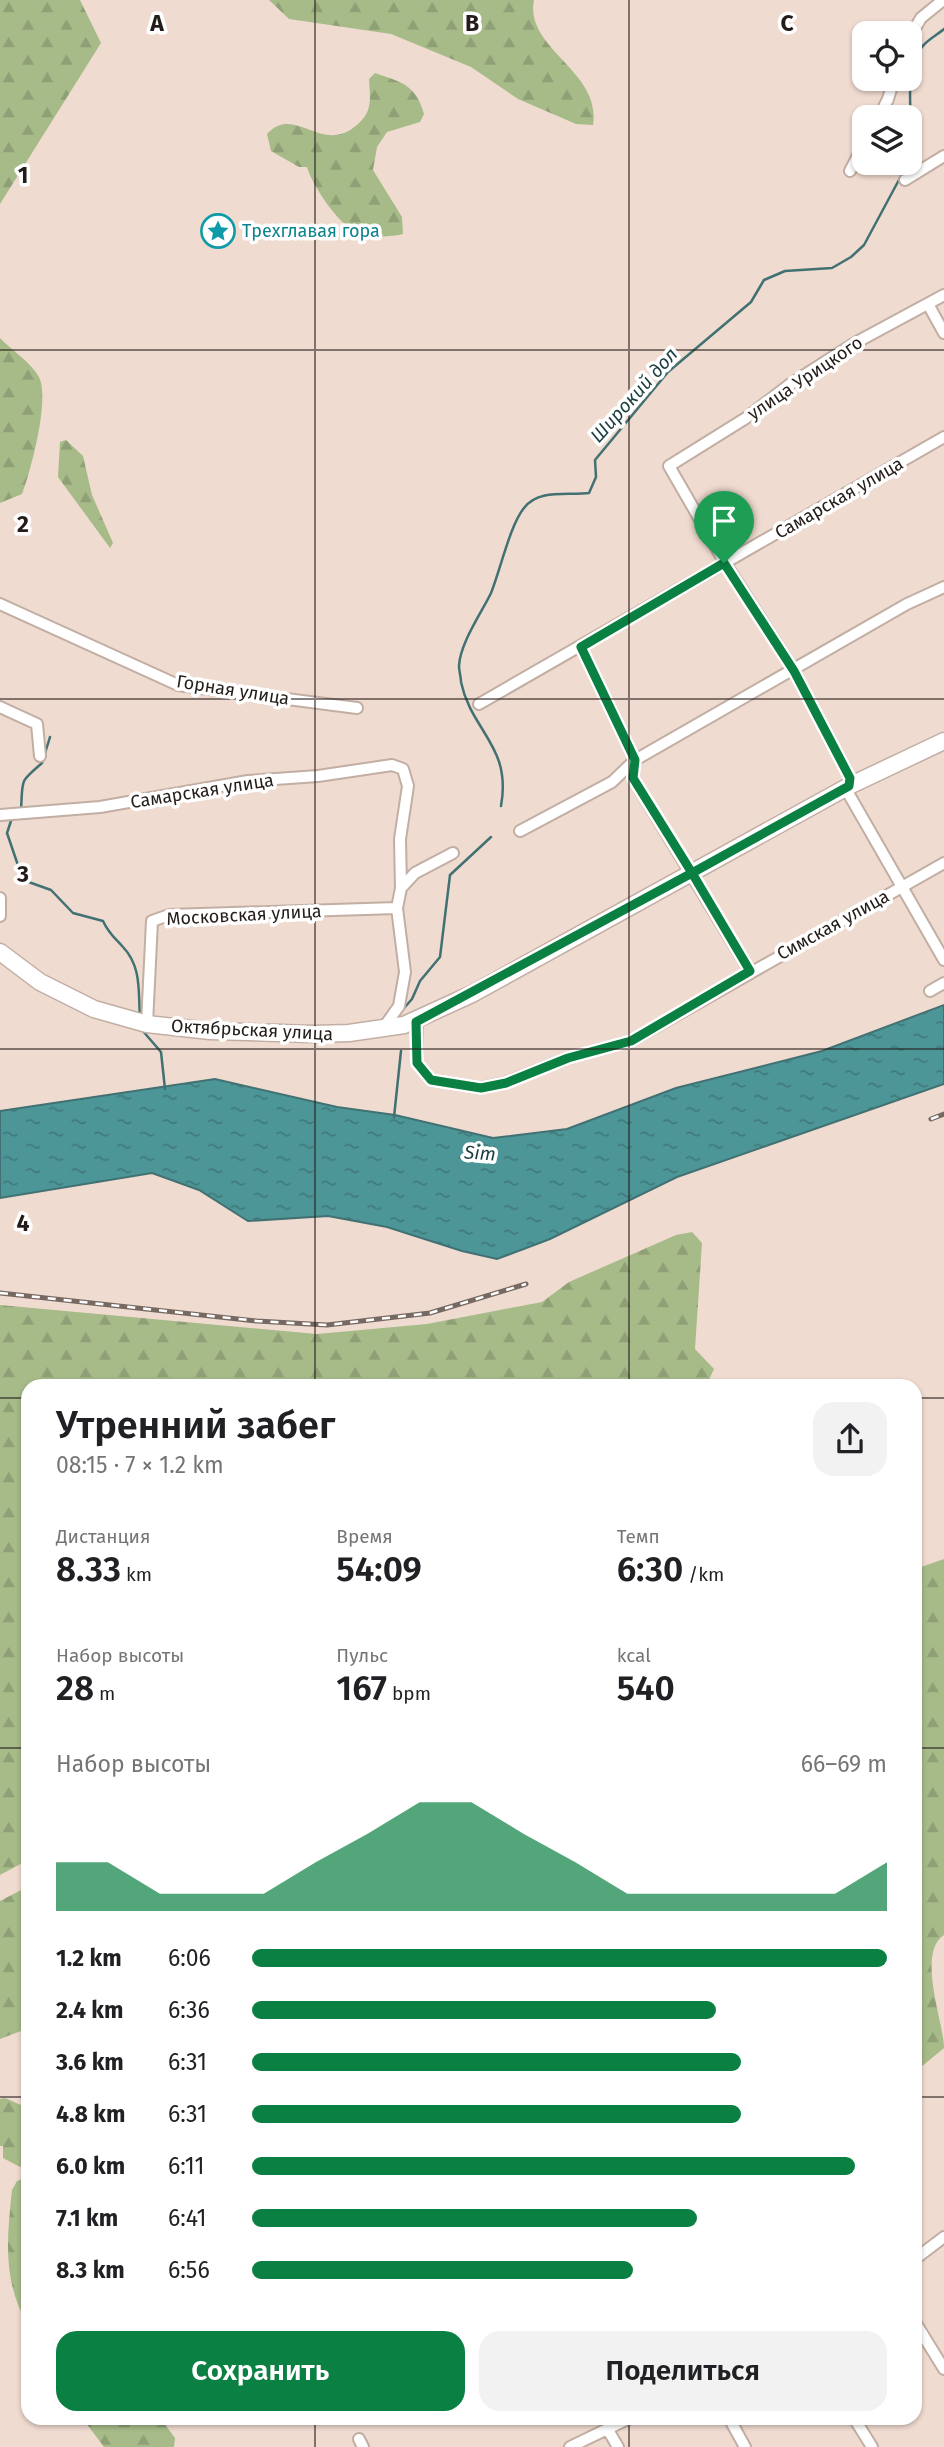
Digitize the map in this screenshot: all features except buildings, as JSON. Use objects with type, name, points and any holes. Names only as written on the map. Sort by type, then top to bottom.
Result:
[{"type":"main road","name":"Октябрьская улица","points":[[0,952],[40,982],[94,1009],[147,1024],[210,1031],[349,1034],[416,1022],[849,786],[944,741]]},
{"type":"street","points":[[919,21],[943,0]]},
{"type":"street","points":[[905,180],[944,156]]},
{"type":"street","points":[[850,171],[852,167]]},
{"type":"street","name":"улица Урицкого","points":[[724,563],[669,466],[746,418],[822,364],[944,295]]},
{"type":"street","points":[[928,304],[944,333]]},
{"type":"street","name":"Самарская улица","points":[[479,704],[944,437]]},
{"type":"street","points":[[724,563],[794,671],[850,778],[847,791],[944,960]]},
{"type":"street","points":[[520,831],[612,782],[635,760],[907,604],[944,587]]},
{"type":"street","name":"Горная улица","points":[[0,604],[178,685],[357,708]]},
{"type":"street","points":[[581,647],[635,760],[633,778],[750,971]]},
{"type":"street","points":[[0,707],[37,724],[40,756]]},
{"type":"street","name":"Самарская улица","points":[[0,815],[100,807],[248,781],[318,776],[392,765],[403,768],[408,786],[400,839],[401,888]]},
{"type":"street","points":[[384,1027],[398,1006],[405,972],[397,908],[401,888],[415,873],[453,853]]},
{"type":"street","name":"Симская улица","points":[[416,1022],[417,1063],[421,1072],[431,1080],[481,1088],[506,1083],[568,1058],[631,1041],[944,863]]},
{"type":"street","points":[[0,898],[0,916]]},
{"type":"street","name":"Московская улица","points":[[147,1024],[152,921],[169,915],[397,908]]},
{"type":"street","points":[[930,990],[944,983]]},
{"type":"street","points":[[922,2254],[944,2237]]},
{"type":"street","points":[[922,2333],[944,2369]]},
{"type":"street","points":[[570,2447],[617,2425]]},
{"type":"street","points":[[733,2425],[745,2447]]},
{"type":"street","points":[[858,2425],[872,2447]]},
{"type":"street","points":[[608,2430],[618,2447]]},
{"type":"green space","points":[[0,0],[80,0],[101,43],[0,204]]},
{"type":"green space","points":[[269,0],[534,0],[534,17],[540,33],[586,90],[593,106],[593,125],[576,124],[518,99],[471,67],[391,34],[289,19]]},
{"type":"green space","points":[[375,73],[407,86],[417,97],[424,114],[420,122],[387,132],[377,147],[373,170],[402,217],[403,234],[393,236],[368,236],[351,229],[327,204],[307,167],[299,167],[271,151],[267,134],[277,126],[288,124],[333,135],[345,133],[366,114],[370,104],[369,79]]},
{"type":"green space","points":[[0,338],[26,361],[39,377],[42,401],[34,452],[22,494],[0,503]]},
{"type":"green space","points":[[66,440],[83,456],[92,495],[113,543],[110,548],[58,477],[60,442]]},
{"type":"green space","points":[[692,1232],[702,1243],[695,1349],[714,1369],[709,1379],[21,1379],[21,1864],[0,1875],[0,1305],[317,1334],[427,1324],[542,1302],[569,1282],[676,1235]]},
{"type":"green space","points":[[944,1559],[944,1935],[936,1944],[932,1957],[932,1972],[944,2048],[922,2066],[922,1567]]},
{"type":"green space","points":[[21,1890],[21,2031],[0,2039],[0,1901]]},
{"type":"green space","points":[[5,2098],[21,2105],[20,2167],[3,2158],[3,2146],[0,2146],[0,2099]]},
{"type":"green space","points":[[21,2180],[21,2311],[10,2276],[8,2259],[12,2190]]},
{"type":"green space","points":[[88,2425],[165,2425],[175,2438],[174,2447],[104,2447]]},
{"type":"water","name":"Sim","points":[[944,1005],[944,1084],[677,1177],[550,1239],[497,1259],[387,1227],[328,1216],[248,1221],[199,1190],[152,1173],[0,1198],[0,1111],[215,1079],[337,1107],[395,1115],[493,1138],[567,1129],[676,1088],[822,1051]]},
{"type":"waterway","name":"Широкий дол","points":[[910,105],[911,78],[916,57],[924,44],[944,29]]},
{"type":"waterway","name":"Широкий дол","points":[[501,806],[501,768],[496,753],[466,699],[459,666],[463,648],[491,593],[510,537],[524,508],[530,502],[546,495],[589,493],[596,477],[595,460],[668,372],[751,302],[764,280],[785,271],[832,268],[851,257],[864,245],[902,175]]},
{"type":"waterway","points":[[21,810],[24,782],[42,763],[50,737]]},
{"type":"waterway","points":[[12,818],[7,833],[23,880],[51,890],[73,913],[103,921],[133,963],[138,980],[140,1016]]},
{"type":"waterway","points":[[405,1007],[420,981],[440,957],[450,875],[491,837]]},
{"type":"waterway","points":[[142,1030],[161,1052],[165,1089]]},
{"type":"waterway","points":[[394,1117],[401,1051]]},
{"type":"railway","points":[[931,1119],[944,1114]]},
{"type":"railway","points":[[0,1293],[257,1321],[327,1325],[430,1313],[526,1284]]},
{"type":"place","name":"Трехглавая гора","points":[[218,231]]},
{"type":"route","points":[[724,563],[581,647],[635,760],[633,778],[692,873],[416,1022],[417,1063],[421,1072],[431,1080],[481,1088],[506,1083],[568,1058],[631,1041],[750,971],[692,873],[849,786],[850,778],[794,671],[724,563]]}]
